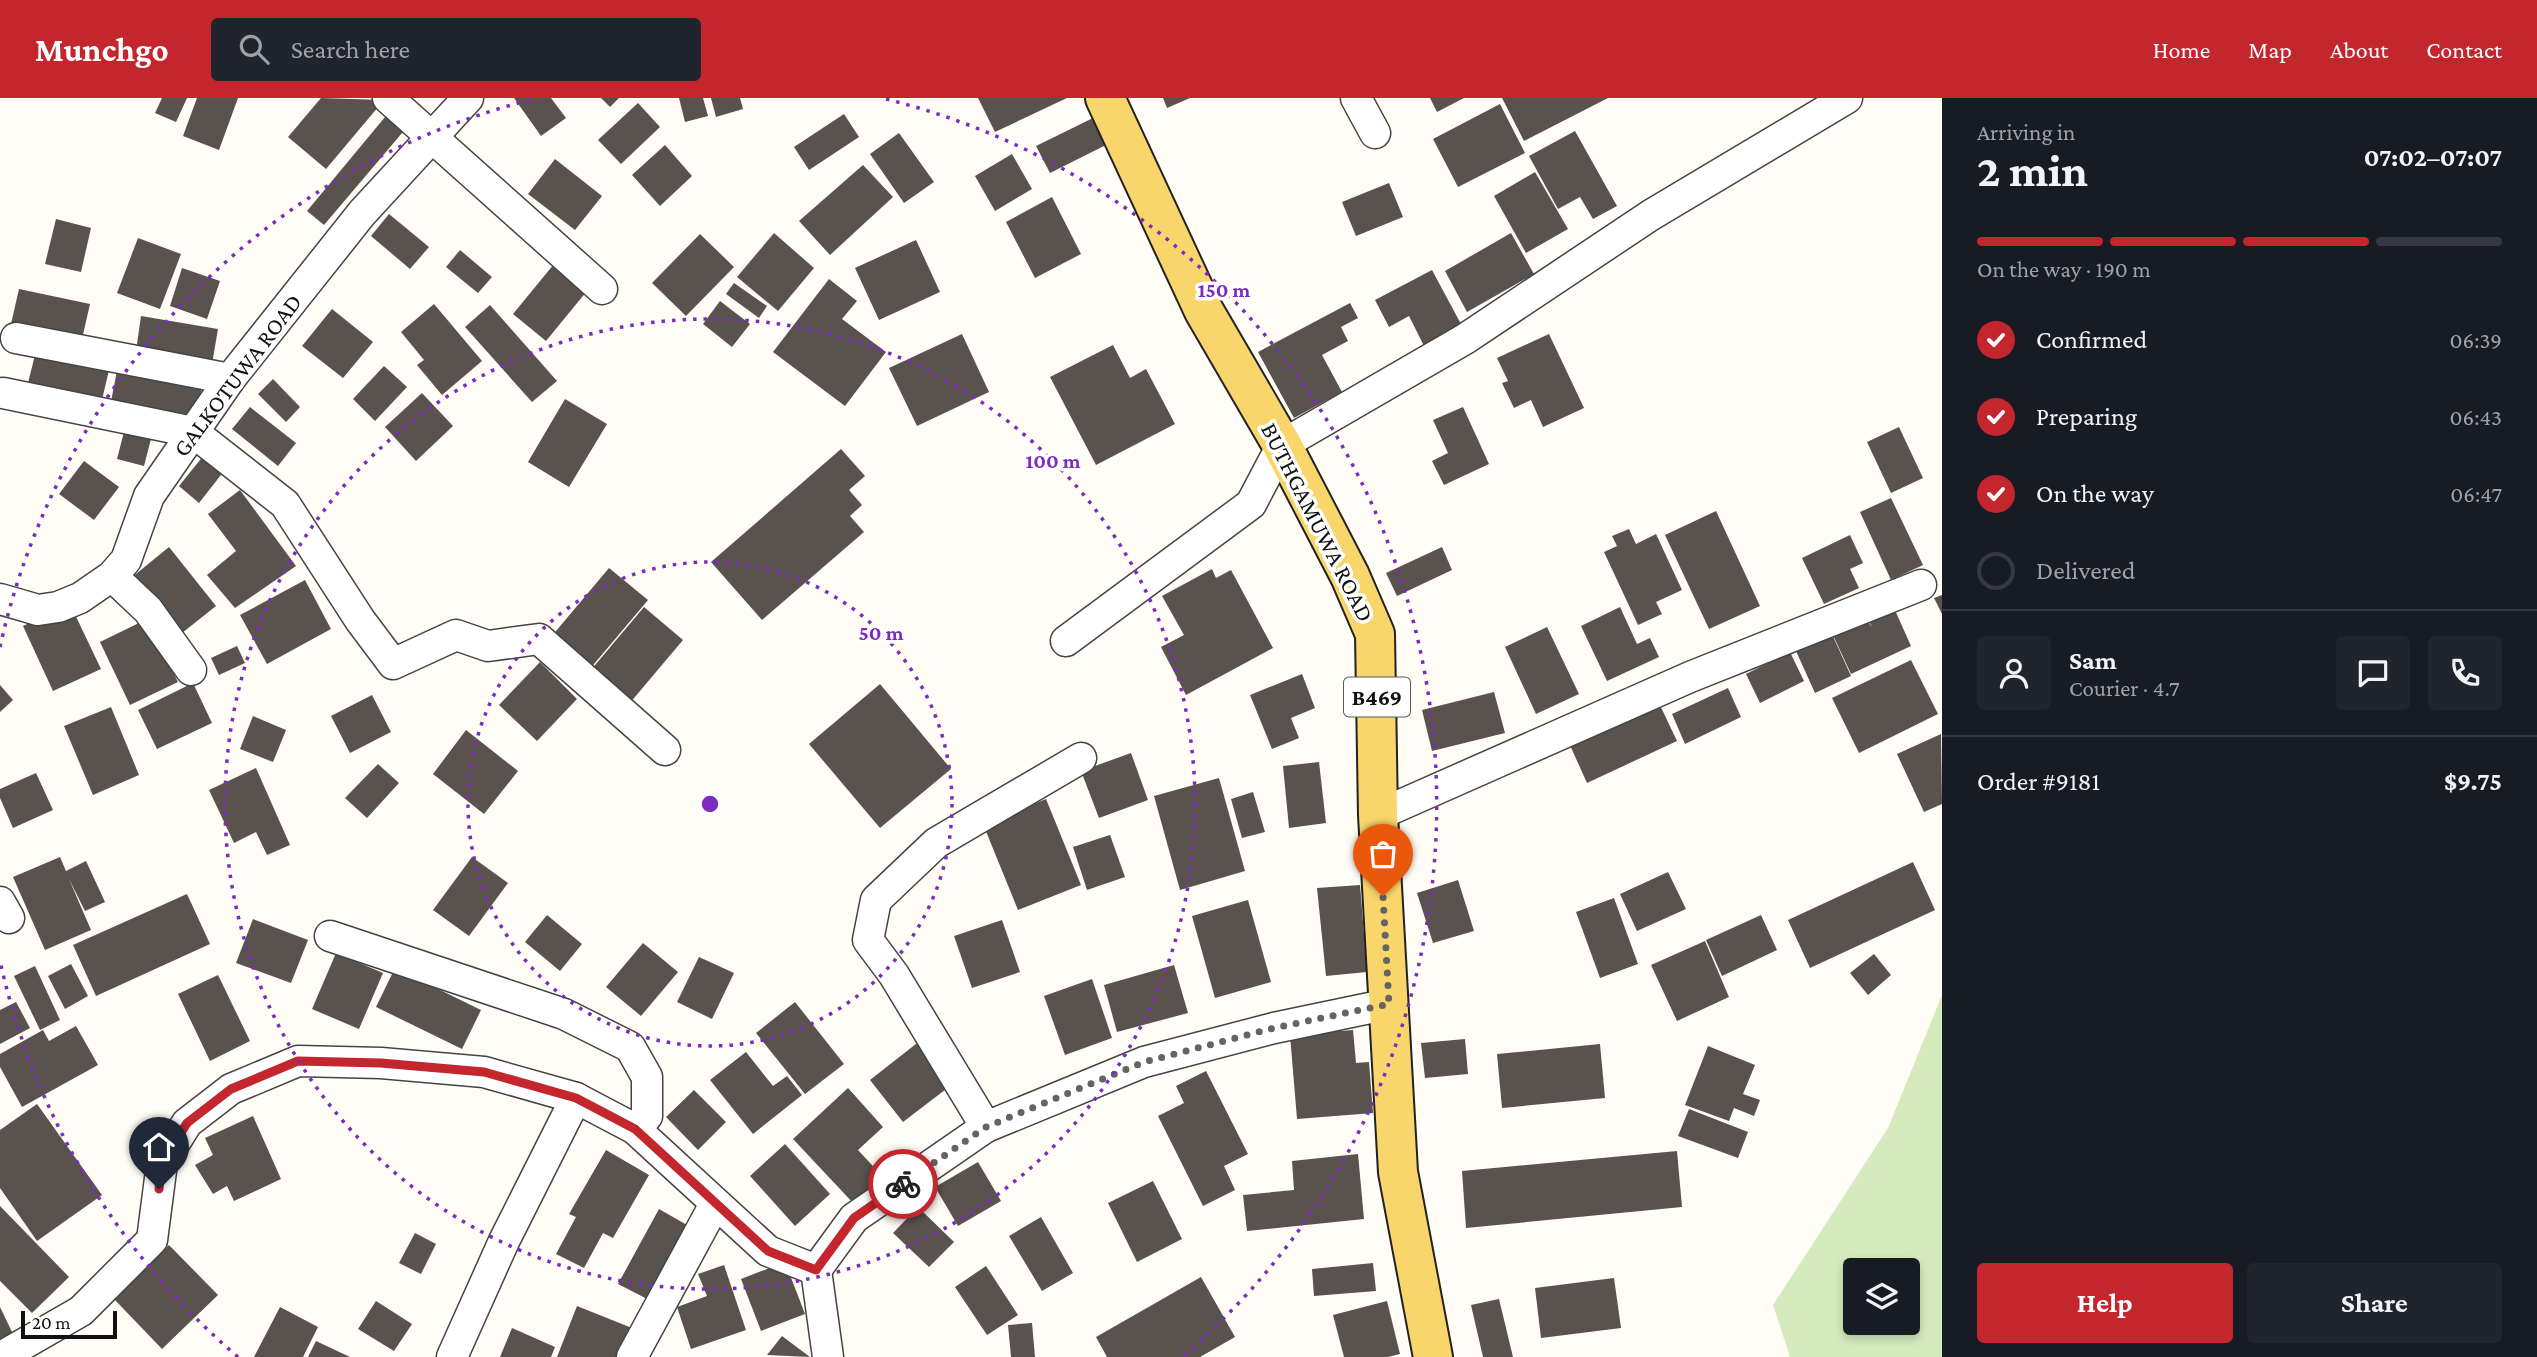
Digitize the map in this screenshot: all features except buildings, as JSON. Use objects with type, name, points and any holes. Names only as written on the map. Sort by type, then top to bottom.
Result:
[{"type":"main road","name":"BUTHGAMUWA ROAD","points":[[1105,98],[1204,311],[1282,445],[1350,576],[1375,634],[1378,815],[1398,1172],[1433,1357]]},
{"type":"street","points":[[388,98],[602,289]]},
{"type":"street","name":"GALKOTUWA ROAD","points":[[0,599],[38,610],[58,607],[80,598],[112,576],[126,560],[149,496],[230,379],[362,213],[468,98]]},
{"type":"street","points":[[1356,98],[1375,133]]},
{"type":"street","points":[[1066,641],[1251,504],[1282,445],[1465,339],[1651,215],[1847,98]]},
{"type":"street","points":[[16,338],[230,379]]},
{"type":"street","points":[[3,393],[192,432],[285,504],[360,620],[393,664],[456,635],[488,646],[538,639],[665,750]]},
{"type":"street","points":[[112,576],[148,610],[191,670]]},
{"type":"street","points":[[1378,815],[1690,677],[1921,584]]},
{"type":"street","points":[[986,1127],[894,975],[868,940],[876,900],[936,843],[1081,758]]},
{"type":"street","points":[[330,936],[564,1014],[630,1047],[647,1077],[647,1116],[635,1129]]},
{"type":"street","points":[[828,1357],[816,1270],[854,1218],[986,1127],[1144,1062],[1274,1028],[1389,1004]]},
{"type":"street","points":[[1,1357],[81,1311],[152,1240],[162,1163],[187,1123],[231,1089],[298,1061],[381,1063],[484,1072],[576,1098],[635,1129],[768,1251],[816,1270]]},
{"type":"street","points":[[452,1357],[504,1241],[576,1098]]},
{"type":"street","points":[[632,1357],[715,1204]]},
{"type":"green space","points":[[1942,995],[1942,1357],[1790,1357],[1773,1305],[1888,1128]]},
{"type":"way so far","points":[[903,1184],[986,1127],[1144,1062],[1274,1028],[1389,1004],[1383,896]]},
{"type":"route","points":[[159,1189],[162,1163],[187,1123],[231,1089],[298,1061],[381,1063],[484,1072],[576,1098],[635,1129],[768,1251],[816,1270],[854,1218],[903,1184]]}]
